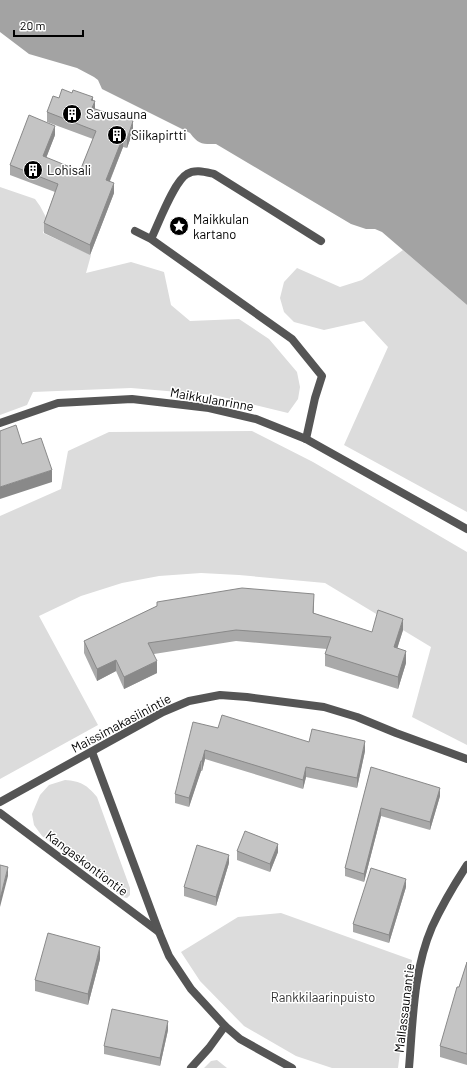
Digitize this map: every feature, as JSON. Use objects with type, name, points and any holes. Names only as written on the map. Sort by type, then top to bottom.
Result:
[{"type":"street","points":[[151,239],[176,187],[186,174],[199,171],[214,174],[321,240]]},
{"type":"street","points":[[135,231],[151,239],[292,339],[322,376],[315,398],[306,439]]},
{"type":"street","name":"Maikkulanrinne","points":[[0,423],[58,403],[132,399],[209,408],[256,419],[306,439],[467,529]]},
{"type":"street","name":"Maissimakasiinintie","points":[[0,802],[163,712],[189,701],[220,695],[324,707],[357,717],[396,734],[467,759]]},
{"type":"street","name":"Kangaskontiontie","points":[[92,752],[169,956],[191,989],[240,1040],[292,1068]]},
{"type":"street","name":"Kangaskontiontie","points":[[0,813],[159,932]]},
{"type":"street","name":"Mallassaunantie","points":[[409,1068],[414,1000],[422,959],[432,928],[447,896],[467,865]]},
{"type":"street","points":[[191,1068],[209,1048],[225,1026]]},
{"type":"green space","points":[[0,187],[35,199],[48,221],[43,233],[91,255],[86,273],[131,262],[164,272],[171,305],[190,321],[239,319],[269,339],[297,372],[300,387],[298,399],[288,413],[214,395],[131,388],[33,392],[27,405],[0,415]]},
{"type":"green space","points":[[403,250],[467,305],[467,512],[344,445],[388,347],[364,321],[324,330],[294,322],[284,312],[280,298],[284,282],[297,268],[340,287],[362,280]]},
{"type":"green space","points":[[252,431],[313,462],[467,552],[467,745],[412,717],[431,647],[325,583],[201,573],[159,576],[122,583],[81,596],[39,616],[98,725],[0,779],[0,516],[61,489],[68,451],[109,432]]},
{"type":"green space","points":[[65,780],[83,784],[97,797],[130,888],[130,895],[127,898],[122,897],[42,836],[34,825],[32,814],[40,795],[49,785]]},
{"type":"green space","name":"Rankkilaarinpuisto","points":[[281,913],[412,960],[398,1068],[332,1068],[296,1056],[244,1026],[200,981],[181,952],[238,917]]},
{"type":"green space","points":[[217,1060],[227,1068],[204,1068],[211,1061]]},
{"type":"shaded area","points":[[0,0],[467,0],[467,305],[382,232],[351,224],[216,144],[204,144],[198,142],[190,133],[102,89],[98,80],[77,68],[29,54],[0,32]]},
{"type":"building","points":[[62,89],[72,93],[73,90],[93,97],[91,100],[95,101],[92,108],[133,121],[127,139],[123,137],[106,180],[114,183],[90,245],[44,223],[58,184],[10,165],[29,115],[55,126],[43,156],[80,171],[96,131],[47,112],[53,96],[59,98]]},
{"type":"building","points":[[16,425],[22,444],[41,438],[52,470],[0,487],[0,431]]},
{"type":"building","points":[[242,588],[314,594],[313,613],[372,632],[378,610],[403,619],[394,647],[406,651],[398,677],[325,654],[331,637],[236,630],[148,643],[157,661],[124,677],[116,660],[97,669],[84,641],[157,606],[157,602]]},
{"type":"building","points":[[222,715],[309,742],[312,729],[365,741],[357,778],[306,767],[303,780],[205,750],[189,798],[175,794],[193,722],[218,728]]},
{"type":"building","points":[[371,767],[440,788],[430,822],[381,808],[364,874],[345,868]]},
{"type":"building","points":[[245,831],[278,844],[270,864],[237,851]]},
{"type":"building","points":[[197,845],[229,855],[216,897],[184,887]]},
{"type":"building","points":[[0,865],[8,867],[0,899]]},
{"type":"building","points":[[371,868],[406,879],[389,935],[353,924]]},
{"type":"building","points":[[48,933],[100,947],[88,994],[35,980]]},
{"type":"building","points":[[467,962],[467,1054],[440,1046],[457,987],[459,987]]},
{"type":"building","points":[[112,1009],[168,1021],[160,1058],[104,1046]]},
{"type":"place","name":"Savusauna","points":[[72,114]]},
{"type":"place","name":"Siikapirtti","points":[[117,135]]},
{"type":"place","name":"Lohisali","points":[[33,170]]},
{"type":"place","name":"Maikkulan kartano","points":[[179,226]]}]
